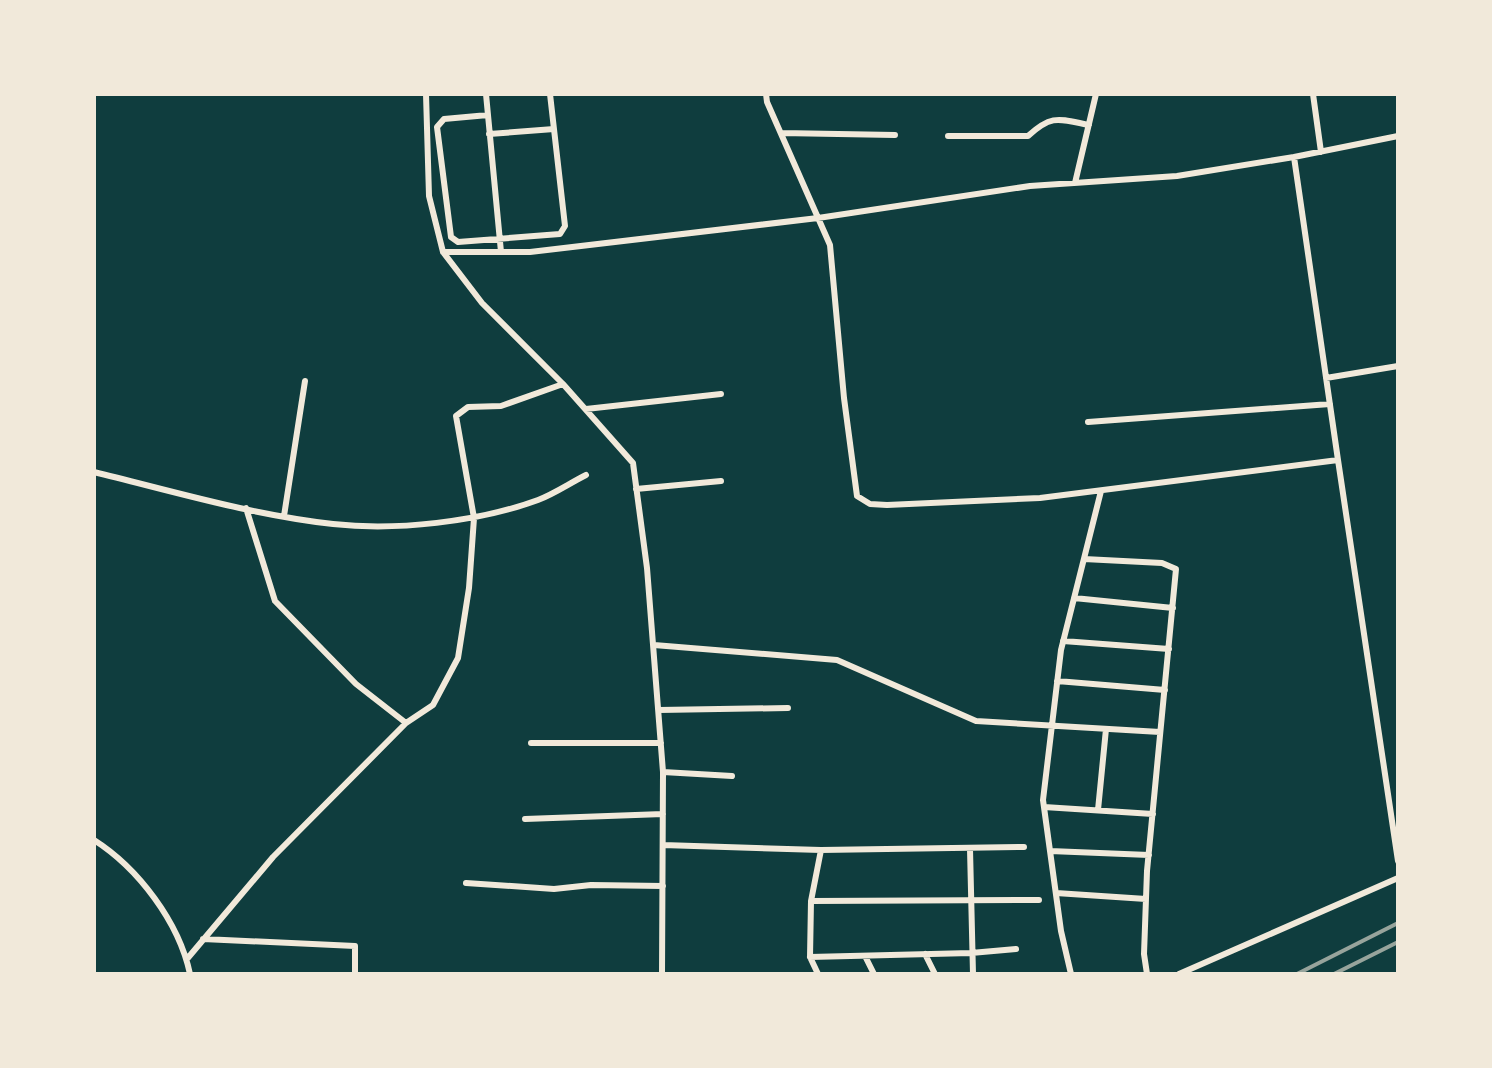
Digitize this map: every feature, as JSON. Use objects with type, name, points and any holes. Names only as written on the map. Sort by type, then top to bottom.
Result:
[{"type":"street","points":[[426,94],[429,196],[443,252],[482,303],[563,384],[633,463],[647,568],[663,772],[662,974]]},
{"type":"street","points":[[486,94],[501,252]]},
{"type":"street","points":[[488,115],[444,119],[437,127],[451,237],[458,242],[560,234],[563,230],[550,94]]},
{"type":"street","points":[[766,94],[830,245],[857,496],[870,504],[887,505],[1040,498],[1338,460]]},
{"type":"street","points":[[1075,183],[1096,94]]},
{"type":"street","points":[[1313,94],[1321,152]]},
{"type":"street","points":[[948,136],[1028,136],[1045,121],[1056,118],[1089,125]]},
{"type":"street","points":[[489,134],[554,129]]},
{"type":"street","points":[[781,133],[895,135]]},
{"type":"street","points":[[443,252],[530,252],[818,218],[1030,186],[1177,176],[1398,136]]},
{"type":"street","points":[[1294,157],[1398,861]]},
{"type":"street","points":[[1326,378],[1398,366]]},
{"type":"street","points":[[284,516],[305,381]]},
{"type":"street","points":[[187,959],[273,857],[406,723],[433,705],[458,658],[469,588],[474,518],[456,416],[468,407],[501,406],[563,384]]},
{"type":"street","points":[[586,409],[721,394]]},
{"type":"street","points":[[1088,422],[1330,404]]},
{"type":"street","points":[[94,472],[284,516],[334,525],[389,526],[474,518],[539,500],[586,475]]},
{"type":"street","points":[[636,489],[721,481]]},
{"type":"street","points":[[1071,974],[1044,807],[1063,641],[1101,491]]},
{"type":"street","points":[[246,508],[275,601],[356,684],[406,723]]},
{"type":"street","points":[[1084,559],[1171,566],[1176,569],[1149,855],[1144,954],[1147,974]]},
{"type":"street","points":[[1074,598],[1173,608]]},
{"type":"street","points":[[1063,641],[1169,649]]},
{"type":"street","points":[[654,645],[837,660],[976,721],[1160,732]]},
{"type":"street","points":[[1057,681],[1165,690]]},
{"type":"street","points":[[659,710],[788,708]]},
{"type":"street","points":[[1098,810],[1106,729]]},
{"type":"street","points":[[531,743],[661,743]]},
{"type":"street","points":[[663,772],[732,776]]},
{"type":"street","points":[[1044,807],[1153,814]]},
{"type":"street","points":[[525,819],[663,814]]},
{"type":"street","points":[[94,840],[112,853],[151,895],[173,929],[187,959],[190,974]]},
{"type":"street","points":[[663,845],[821,850],[1024,847]]},
{"type":"street","points":[[970,849],[973,974]]},
{"type":"street","points":[[818,974],[810,957],[811,901],[821,850]]},
{"type":"street","points":[[1050,851],[1149,855]]},
{"type":"street","points":[[1179,974],[1398,878]]},
{"type":"street","points":[[466,883],[554,889],[591,885],[663,886]]},
{"type":"street","points":[[1056,893],[1146,899]]},
{"type":"street","points":[[811,901],[1039,900]]},
{"type":"street","points":[[203,939],[355,946],[355,974]]},
{"type":"street","points":[[810,957],[1016,949]]},
{"type":"street","points":[[925,954],[935,974]]},
{"type":"street","points":[[865,956],[874,974]]},
{"type":"railway","points":[[1297,974],[1398,923]]},
{"type":"railway","points":[[1334,974],[1398,942]]}]
